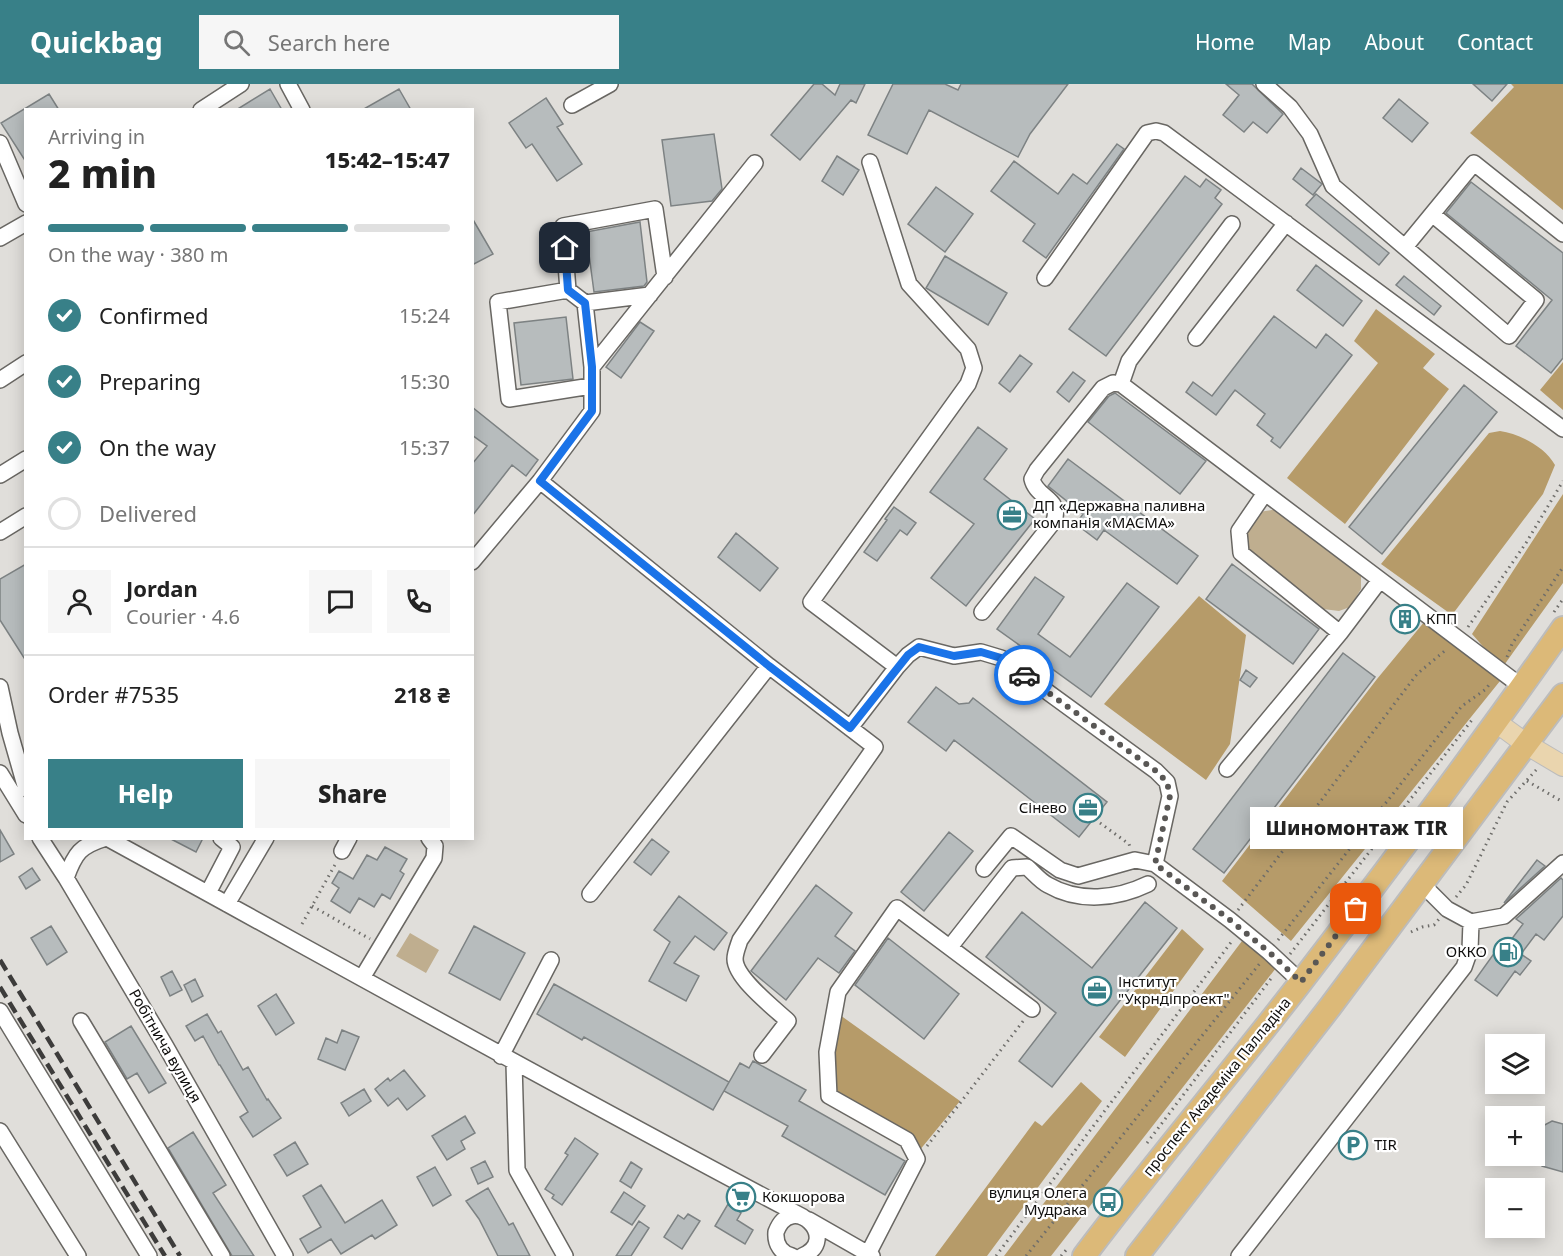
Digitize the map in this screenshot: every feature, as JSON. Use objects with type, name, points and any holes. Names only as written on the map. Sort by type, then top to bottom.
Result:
[{"type":"highway","name":"проспект Академіка Палладіна","points":[[1076,1251],[1301,982],[1487,717],[1522,687],[1556,623]]},
{"type":"highway","points":[[1137,1256],[1265,1092],[1563,695]]},
{"type":"main road","points":[[1487,717],[1563,766]]},
{"type":"street","points":[[204,108],[241,84]]},
{"type":"street","points":[[288,84],[301,108]]},
{"type":"street","points":[[572,105],[610,84]]},
{"type":"street","points":[[1264,84],[1290,107],[1310,134],[1333,186],[1509,336],[1536,300],[1431,214]]},
{"type":"street","points":[[1045,278],[1147,134],[1156,130],[1164,133],[1563,429]]},
{"type":"street","points":[[0,143],[24,199]]},
{"type":"street","points":[[870,162],[909,284],[968,349],[974,368],[968,384],[811,602],[897,667]]},
{"type":"street","points":[[592,367],[755,163]]},
{"type":"street","points":[[1405,247],[1474,163],[1563,234]]},
{"type":"street","points":[[568,290],[563,226],[655,209],[664,277]]},
{"type":"street","points":[[0,238],[24,223]]},
{"type":"street","points":[[1196,338],[1286,223]]},
{"type":"street","points":[[1121,384],[1129,361],[1232,224]]},
{"type":"street","points":[[591,386],[509,399],[498,302],[568,290],[585,303],[650,295]]},
{"type":"street","points":[[474,560],[540,481],[592,411],[592,367],[585,303]]},
{"type":"street","points":[[0,380],[24,364]]},
{"type":"street","points":[[982,612],[1057,513],[1054,505],[1034,486],[1032,479],[1037,470],[1103,388],[1113,383],[1121,384],[1522,687]]},
{"type":"street","points":[[0,474],[24,460]]},
{"type":"street","points":[[540,481],[769,666],[875,747],[747,931],[736,951],[735,960],[742,977],[788,1021],[762,1055]]},
{"type":"street","points":[[1265,493],[1239,531],[1241,553],[1340,633]]},
{"type":"street","points":[[0,532],[24,517]]},
{"type":"street","points":[[1227,769],[1340,633],[1380,580]]},
{"type":"street","points":[[850,728],[897,667],[919,647],[954,656],[981,652],[1001,658],[1156,771],[1167,782],[1170,796],[1155,864]]},
{"type":"street","points":[[590,894],[769,666]]},
{"type":"street","points":[[0,687],[24,782]]},
{"type":"street","points":[[4,780],[24,795]]},
{"type":"street","points":[[4,780],[24,812]]},
{"type":"street","points":[[984,869],[1011,836],[1060,870],[1078,876],[1135,860],[1155,864],[1230,920],[1301,982]]},
{"type":"street","name":"Робітнича вулиця","points":[[40,840],[66,878],[165,1045],[285,1256]]},
{"type":"street","points":[[66,878],[73,859],[81,849],[100,840]]},
{"type":"street","points":[[111,840],[507,1059],[806,1218],[870,1255],[917,1159],[908,1140],[829,1096],[827,1052],[838,992],[897,908],[1032,1009]]},
{"type":"street","points":[[227,904],[265,840]]},
{"type":"street","points":[[362,978],[434,858],[435,846],[430,840]]},
{"type":"street","points":[[208,893],[230,841]]},
{"type":"street","points":[[1422,884],[1447,909],[1471,922],[1504,916],[1563,863]]},
{"type":"street","points":[[950,947],[1012,868],[1027,867],[1047,885],[1073,895],[1099,898],[1138,889],[1148,884]]},
{"type":"street","points":[[1239,1256],[1464,967],[1470,950],[1471,922]]},
{"type":"street","points":[[551,960],[507,1059],[517,1170],[565,1256]]},
{"type":"street","points":[[0,1011],[149,1256]]},
{"type":"street","points":[[81,1021],[222,1256]]},
{"type":"street","points":[[0,1131],[78,1256]]},
{"type":"street","points":[[748,1188],[768,1210],[779,1247],[792,1256]]},
{"type":"street","points":[[772,1256],[779,1226],[789,1217],[806,1218],[815,1227],[816,1244],[807,1253]]},
{"type":"street","points":[[807,1253],[831,1245],[849,1243]]},
{"type":"path","points":[[996,1256],[1232,942],[1230,920],[1417,674],[1459,640],[1526,543],[1563,481]]},
{"type":"path","points":[[1505,662],[1512,644],[1563,567]]},
{"type":"path","points":[[1556,623],[1563,599]]},
{"type":"path","points":[[1278,940],[1462,706],[1486,689],[1492,681]]},
{"type":"path","points":[[1146,1143],[1281,965],[1487,717]]},
{"type":"path","points":[[1527,781],[1563,802]]},
{"type":"path","points":[[1100,823],[1129,844],[1135,860]]},
{"type":"path","points":[[302,924],[346,844]]},
{"type":"path","points":[[312,906],[382,946]]},
{"type":"path","points":[[1026,1256],[1264,958]]},
{"type":"path","points":[[917,1159],[1032,1009]]},
{"type":"path","points":[[1061,1256],[1076,1251]]},
{"type":"shaded area","points":[[1511,84],[1563,84],[1563,210],[1470,133],[1514,87]]},
{"type":"shaded area","points":[[1376,309],[1435,354],[1423,368],[1449,389],[1345,524],[1287,478],[1378,363],[1354,341]]},
{"type":"shaded area","points":[[1563,362],[1563,410],[1540,390]]},
{"type":"shaded area","points":[[1500,431],[1531,442],[1551,458],[1555,465],[1543,494],[1452,615],[1381,564],[1489,433]]},
{"type":"shaded area","points":[[1563,494],[1563,583],[1502,668],[1472,634]]},
{"type":"shaded area","points":[[1279,509],[1361,574],[1361,589],[1350,607],[1339,611],[1323,609],[1254,557],[1244,543],[1246,525],[1259,512]]},
{"type":"shaded area","points":[[1199,596],[1246,635],[1230,744],[1206,780],[1104,704]]},
{"type":"shaded area","points":[[1425,621],[1500,681],[1291,941],[1222,881],[1377,679]]},
{"type":"shaded area","points":[[1182,929],[1204,949],[1125,1057],[1099,1037]]},
{"type":"shaded area","points":[[410,933],[439,950],[426,973],[396,956]]},
{"type":"shaded area","points":[[1242,941],[1276,968],[1051,1256],[1004,1256]]},
{"type":"shaded area","points":[[840,1015],[960,1101],[919,1151],[835,1092],[833,1055]]},
{"type":"shaded area","points":[[1081,1082],[1102,1101],[987,1256],[935,1256],[1035,1121],[1042,1126]]},
{"type":"building","points":[[814,84],[822,84],[835,95],[840,84],[865,84],[856,103],[851,100],[800,160],[771,135]]},
{"type":"building","points":[[893,84],[945,84],[958,90],[961,84],[1068,84],[1030,134],[1018,157],[929,110],[907,154],[868,135]]},
{"type":"building","points":[[1226,84],[1252,84],[1283,114],[1267,133],[1253,122],[1244,132],[1223,115],[1239,95]]},
{"type":"building","points":[[1473,84],[1507,84],[1492,101]]},
{"type":"building","points":[[270,89],[281,108],[239,108]]},
{"type":"building","points":[[399,89],[410,108],[366,108]]},
{"type":"building","points":[[49,94],[58,108],[26,108]]},
{"type":"building","points":[[546,98],[563,124],[557,127],[582,164],[557,181],[532,144],[526,148],[509,123]]},
{"type":"building","points":[[1399,99],[1428,123],[1412,142],[1383,118]]},
{"type":"building","points":[[24,109],[24,159],[1,123]]},
{"type":"building","points":[[714,134],[722,189],[712,201],[671,206],[662,140]]},
{"type":"building","points":[[1117,144],[1124,149],[1046,258],[1023,241],[1035,224],[991,191],[1014,161],[1058,194],[1073,174],[1087,184]]},
{"type":"building","points":[[837,156],[859,170],[843,195],[822,181]]},
{"type":"building","points":[[1301,168],[1322,184],[1313,195],[1293,179]]},
{"type":"building","points":[[1185,176],[1200,187],[1206,179],[1221,190],[1215,198],[1222,204],[1106,356],[1069,329]]},
{"type":"building","points":[[1471,182],[1563,253],[1563,358],[1551,373],[1516,346],[1552,300],[1446,213]]},
{"type":"building","points":[[936,187],[973,214],[945,252],[908,224]]},
{"type":"building","points":[[1316,194],[1389,253],[1379,265],[1306,205]]},
{"type":"building","points":[[474,221],[493,254],[474,264]]},
{"type":"building","points":[[640,222],[647,282],[644,286],[594,292],[586,232]]},
{"type":"building","points":[[945,256],[1007,293],[988,325],[926,288]]},
{"type":"building","points":[[1316,265],[1362,301],[1343,326],[1297,290]]},
{"type":"building","points":[[1404,276],[1441,306],[1434,315],[1396,285]]},
{"type":"building","points":[[1274,316],[1316,348],[1326,334],[1352,355],[1280,448],[1271,441],[1273,438],[1257,425],[1265,414],[1235,390],[1216,415],[1186,392],[1193,382],[1212,396]]},
{"type":"building","points":[[566,317],[573,379],[521,385],[514,323]]},
{"type":"building","points":[[640,322],[654,331],[621,378],[606,367]]},
{"type":"building","points":[[1020,355],[1032,364],[1010,392],[999,383]]},
{"type":"building","points":[[1073,372],[1085,381],[1069,402],[1057,392]]},
{"type":"building","points":[[1464,385],[1497,412],[1382,554],[1349,527]]},
{"type":"building","points":[[1115,393],[1206,461],[1180,494],[1088,422],[1109,396]]},
{"type":"building","points":[[474,409],[538,460],[526,476],[512,465],[474,513],[474,462],[487,446],[474,436]]},
{"type":"building","points":[[978,427],[1007,449],[984,479],[1035,519],[966,606],[931,578],[974,524],[930,492]]},
{"type":"building","points":[[1068,459],[1198,556],[1177,584],[1104,530],[1097,540],[1076,524],[1083,514],[1048,486]]},
{"type":"building","points":[[894,507],[916,523],[907,535],[900,530],[877,561],[864,552]]},
{"type":"building","points":[[736,533],[778,568],[760,591],[718,557]]},
{"type":"building","points":[[1232,564],[1319,629],[1293,664],[1206,599]]},
{"type":"building","points":[[24,565],[24,658],[0,620],[0,579]]},
{"type":"building","points":[[1035,577],[1064,597],[1038,634],[1070,657],[1127,583],[1159,607],[1091,697],[997,629]]},
{"type":"building","name":"КПП","points":[[1399,607],[1418,621],[1410,632],[1391,618]]},
{"type":"building","points":[[1343,653],[1375,677],[1224,873],[1193,849]]},
{"type":"building","points":[[1246,670],[1257,678],[1250,687],[1240,680]]},
{"type":"building","points":[[936,687],[959,704],[969,703],[973,698],[1107,802],[1079,837],[954,740],[946,751],[908,722]]},
{"type":"building","points":[[0,830],[14,854],[0,862]]},
{"type":"building","points":[[949,832],[973,851],[924,911],[901,892]]},
{"type":"building","points":[[652,839],[669,852],[651,875],[634,862]]},
{"type":"building","points":[[173,840],[202,840],[196,852]]},
{"type":"building","points":[[385,847],[407,859],[400,871],[404,874],[390,899],[382,894],[374,907],[359,898],[350,913],[331,901],[339,888],[332,883],[339,871],[353,879],[367,855],[377,860]]},
{"type":"building","points":[[1537,860],[1545,866],[1504,903]]},
{"type":"building","points":[[32,868],[40,880],[26,889],[19,877]]},
{"type":"building","points":[[1561,878],[1563,880],[1563,916],[1544,940],[1536,934],[1521,954],[1531,961],[1520,975],[1515,971],[1497,996],[1475,980],[1503,941],[1508,944],[1523,924],[1516,919]]},
{"type":"building","points":[[816,885],[852,913],[835,936],[855,951],[839,973],[818,958],[786,1000],[751,971]]},
{"type":"building","points":[[679,896],[727,933],[714,950],[695,936],[674,963],[699,976],[686,1001],[649,981],[670,942],[654,930]]},
{"type":"building","name":"Інститут \"Укрндіпроект\"","points":[[1145,902],[1177,928],[1052,1087],[1019,1061],[1056,1013],[986,957],[1022,912],[1092,968]]},
{"type":"building","points":[[51,926],[67,952],[47,965],[31,938]]},
{"type":"building","points":[[474,926],[525,953],[500,1000],[449,973]]},
{"type":"building","points":[[888,938],[959,994],[924,1039],[855,985]]},
{"type":"building","points":[[172,971],[182,990],[170,996],[161,977]]},
{"type":"building","points":[[195,979],[203,996],[192,1002],[184,985]]},
{"type":"building","points":[[554,984],[729,1082],[713,1110],[584,1037],[582,1040],[537,1014]]},
{"type":"building","points":[[276,994],[294,1023],[276,1035],[258,1006]]},
{"type":"building","points":[[207,1014],[218,1033],[221,1031],[243,1070],[248,1067],[267,1100],[281,1118],[253,1137],[240,1117],[248,1112],[203,1036],[195,1041],[186,1026]]},
{"type":"building","points":[[131,1026],[166,1083],[149,1093],[137,1073],[127,1079],[105,1042]]},
{"type":"building","points":[[342,1030],[359,1037],[345,1070],[318,1059],[326,1038],[337,1043]]},
{"type":"building","points":[[753,1061],[806,1090],[799,1101],[905,1161],[885,1195],[782,1136],[788,1126],[724,1091],[740,1063],[749,1068]]},
{"type":"building","points":[[404,1070],[425,1096],[407,1110],[398,1098],[388,1106],[375,1089],[388,1078],[390,1081]]},
{"type":"building","points":[[364,1089],[371,1101],[349,1116],[341,1103]]},
{"type":"building","points":[[465,1116],[475,1133],[461,1141],[465,1149],[447,1160],[432,1136]]},
{"type":"building","points":[[1552,1121],[1563,1124],[1563,1172],[1542,1166],[1545,1166],[1545,1125]]},
{"type":"building","points":[[193,1132],[226,1185],[213,1193],[254,1256],[232,1256],[168,1148]]},
{"type":"building","points":[[575,1138],[598,1154],[562,1205],[545,1189],[568,1155],[565,1153]]},
{"type":"building","points":[[295,1142],[308,1164],[287,1176],[274,1155]]},
{"type":"building","points":[[485,1161],[493,1177],[478,1184],[471,1168]]},
{"type":"building","points":[[631,1162],[642,1169],[631,1188],[620,1181]]},
{"type":"building","points":[[435,1167],[451,1195],[433,1206],[417,1177]]},
{"type":"building","points":[[321,1185],[345,1223],[382,1200],[397,1225],[375,1239],[372,1235],[341,1254],[331,1239],[308,1253],[300,1239],[321,1227],[303,1196]]},
{"type":"building","points":[[488,1188],[509,1225],[513,1223],[530,1256],[498,1256],[479,1219],[466,1201]]},
{"type":"building","points":[[624,1192],[645,1206],[632,1225],[611,1212]]},
{"type":"building","points":[[728,1204],[741,1213],[737,1220],[753,1230],[745,1244],[715,1226]]},
{"type":"building","points":[[688,1214],[700,1221],[682,1249],[664,1237],[678,1215],[684,1219]]},
{"type":"building","points":[[639,1221],[649,1228],[631,1256],[616,1256]]},
{"type":"railway","points":[[0,960],[180,1256]]},
{"type":"railway","points":[[0,987],[165,1256]]},
{"type":"way so far","points":[[1024,675],[1156,771],[1167,782],[1170,796],[1155,864],[1230,920],[1301,982],[1356,909]]},
{"type":"place","name":"ДП «Державна паливна компанія «МАСМА»","points":[[1012,515]]},
{"type":"place","name":"КПП","points":[[1405,619]]},
{"type":"place","name":"Сінево","points":[[1088,808]]},
{"type":"place","name":"Шиномонтаж TIR","points":[[1356,909]]},
{"type":"place","name":"ОККО","points":[[1508,952]]},
{"type":"place","name":"Інститут \"Укрндіпроект\"","points":[[1097,991]]},
{"type":"place","name":"TIR","points":[[1353,1145]]},
{"type":"place","name":"Кокшорова","points":[[741,1197]]},
{"type":"place","name":"вулиця Олега Мудрака","points":[[1108,1202]]},
{"type":"route","points":[[565,248],[568,290],[585,303],[592,367],[592,411],[540,481],[769,666],[850,728],[908,655],[919,647],[954,656],[981,652],[1001,658],[1024,675]]}]
